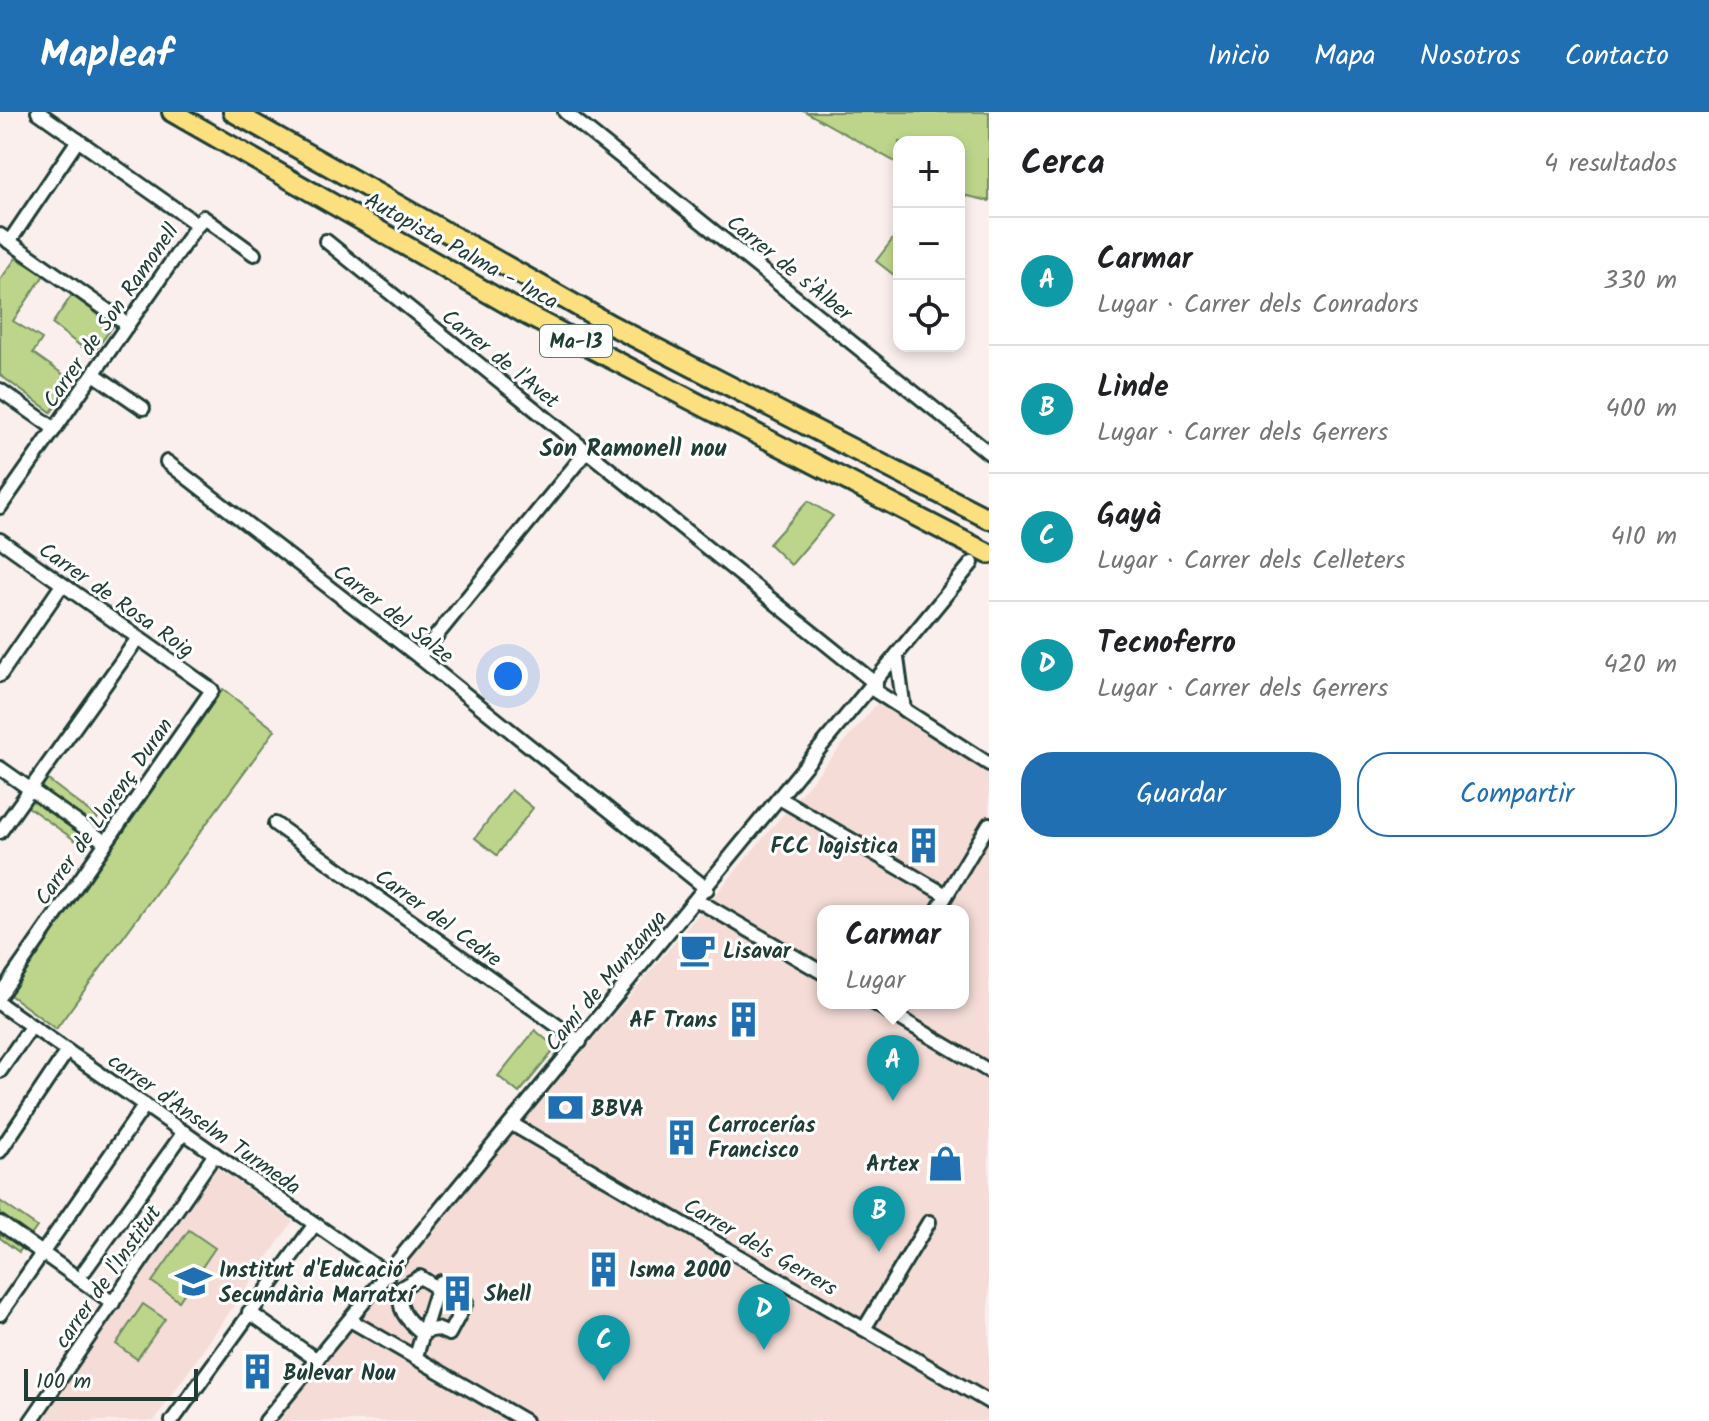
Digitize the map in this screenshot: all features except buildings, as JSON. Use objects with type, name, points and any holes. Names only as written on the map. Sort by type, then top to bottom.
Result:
[{"type":"highway","name":"Autopista Palma - Inca","points":[[172,112],[525,314],[989,554]]},
{"type":"highway","name":"Autopista Palma - Inca","points":[[233,112],[623,332],[989,519]]},
{"type":"street","points":[[38,112],[198,225],[203,217],[254,254]]},
{"type":"street","name":"Carrer de s'Àlber","points":[[565,112],[989,453]]},
{"type":"street","points":[[78,140],[4,238],[128,325]]},
{"type":"street","name":"Carrer de Son Ramonell","points":[[0,507],[198,225]]},
{"type":"street","name":"Carrer de l'Avet","points":[[326,241],[904,710],[989,764]]},
{"type":"street","points":[[94,374],[143,408]]},
{"type":"street","points":[[0,390],[55,429]]},
{"type":"street","points":[[419,657],[586,452]]},
{"type":"street","name":"Carrer del Salze","points":[[167,462],[419,657],[707,889]]},
{"type":"street","name":"Carrer de Rosa Roig","points":[[0,540],[212,690]]},
{"type":"street","name":"Camí de Muntanya","points":[[266,1421],[707,889],[972,563]]},
{"type":"street","points":[[0,675],[62,585]]},
{"type":"street","points":[[0,832],[138,638]]},
{"type":"street","points":[[897,658],[904,710]]},
{"type":"street","name":"Carrer de Llorenç Duran","points":[[0,995],[212,690]]},
{"type":"street","points":[[0,768],[105,842]]},
{"type":"street","points":[[781,799],[946,895]]},
{"type":"street","name":"Carrer del Cedre","points":[[275,824],[580,1042]]},
{"type":"street","points":[[940,905],[989,824]]},
{"type":"street","points":[[697,900],[817,970]]},
{"type":"street","name":"carrer d'Anselm Turmeda","points":[[0,1004],[388,1275]]},
{"type":"street","points":[[887,1009],[989,1071]]},
{"type":"street","points":[[0,1071],[31,1027]]},
{"type":"street","points":[[0,1151],[67,1051]]},
{"type":"street","points":[[0,1314],[145,1105]]},
{"type":"street","name":"Carrer dels Gerrers","points":[[512,1124],[989,1402]]},
{"type":"street","points":[[85,1270],[184,1132]]},
{"type":"street","name":"carrer de l'Institut","points":[[31,1421],[215,1154]]},
{"type":"street","points":[[864,1329],[929,1222]]},
{"type":"street","points":[[0,1223],[113,1303]]},
{"type":"street","points":[[172,1421],[315,1224]]},
{"type":"street","points":[[403,1255],[420,1277],[437,1288]]},
{"type":"street","points":[[420,1277],[409,1280],[401,1288],[399,1300],[404,1317],[421,1332]]},
{"type":"street","points":[[416,1356],[421,1332],[441,1282],[466,1302],[449,1334],[437,1329],[421,1332]]},
{"type":"street","points":[[249,1312],[317,1360]]},
{"type":"street","points":[[350,1320],[525,1421]]},
{"type":"shaded area","points":[[902,674],[912,707],[989,754],[989,1421],[270,1421]]},
{"type":"shaded area","name":"Institut d'Educació Secundària Marratxí","points":[[216,1167],[293,1221],[154,1421],[33,1421]]},
{"type":"green space","points":[[806,112],[989,112],[989,201],[965,195],[965,136],[893,136],[893,161]]},
{"type":"green space","points":[[893,239],[893,274],[876,261]]},
{"type":"green space","points":[[16,258],[44,275],[13,321],[42,339],[33,353],[74,382],[51,412],[0,375],[0,280]]},
{"type":"green space","points":[[72,295],[113,326],[92,355],[52,324]]},
{"type":"green space","points":[[808,501],[833,516],[791,565],[769,544]]},
{"type":"green space","points":[[223,689],[275,730],[56,1029],[10,995]]},
{"type":"green space","points":[[43,776],[98,818],[79,843],[24,804]]},
{"type":"green space","points":[[511,790],[533,808],[497,855],[475,838]]},
{"type":"green space","points":[[535,1030],[556,1048],[519,1093],[498,1076]]},
{"type":"green space","points":[[0,1201],[37,1227],[19,1252],[0,1238]]},
{"type":"green space","points":[[189,1230],[215,1248],[179,1301],[152,1282]]},
{"type":"green space","points":[[143,1304],[165,1319],[137,1359],[116,1344]]},
{"type":"place","name":"FCC logistica","points":[[924,845]]},
{"type":"place","name":"Lisavar","points":[[697,950]]},
{"type":"place","name":"AF Trans","points":[[743,1019]]},
{"type":"place","name":"Carmar","points":[[893,1101]]},
{"type":"place","name":"BBVA","points":[[565,1108]]},
{"type":"place","name":"Carrocerías Francisco","points":[[682,1137]]},
{"type":"place","name":"Artex","points":[[945,1163]]},
{"type":"place","name":"Linde","points":[[879,1252]]},
{"type":"place","name":"Isma 2000","points":[[603,1269]]},
{"type":"place","name":"Institut d'Educació Secundària Marratxí","points":[[193,1282]]},
{"type":"place","name":"Shell","points":[[458,1293]]},
{"type":"place","name":"Tecnoferro","points":[[764,1350]]},
{"type":"place","name":"Bulevar Nou","points":[[257,1372]]},
{"type":"place","name":"Gayà","points":[[604,1381]]},
{"type":"district","name":"Son Ramonell nou","points":[[633,448]]}]
